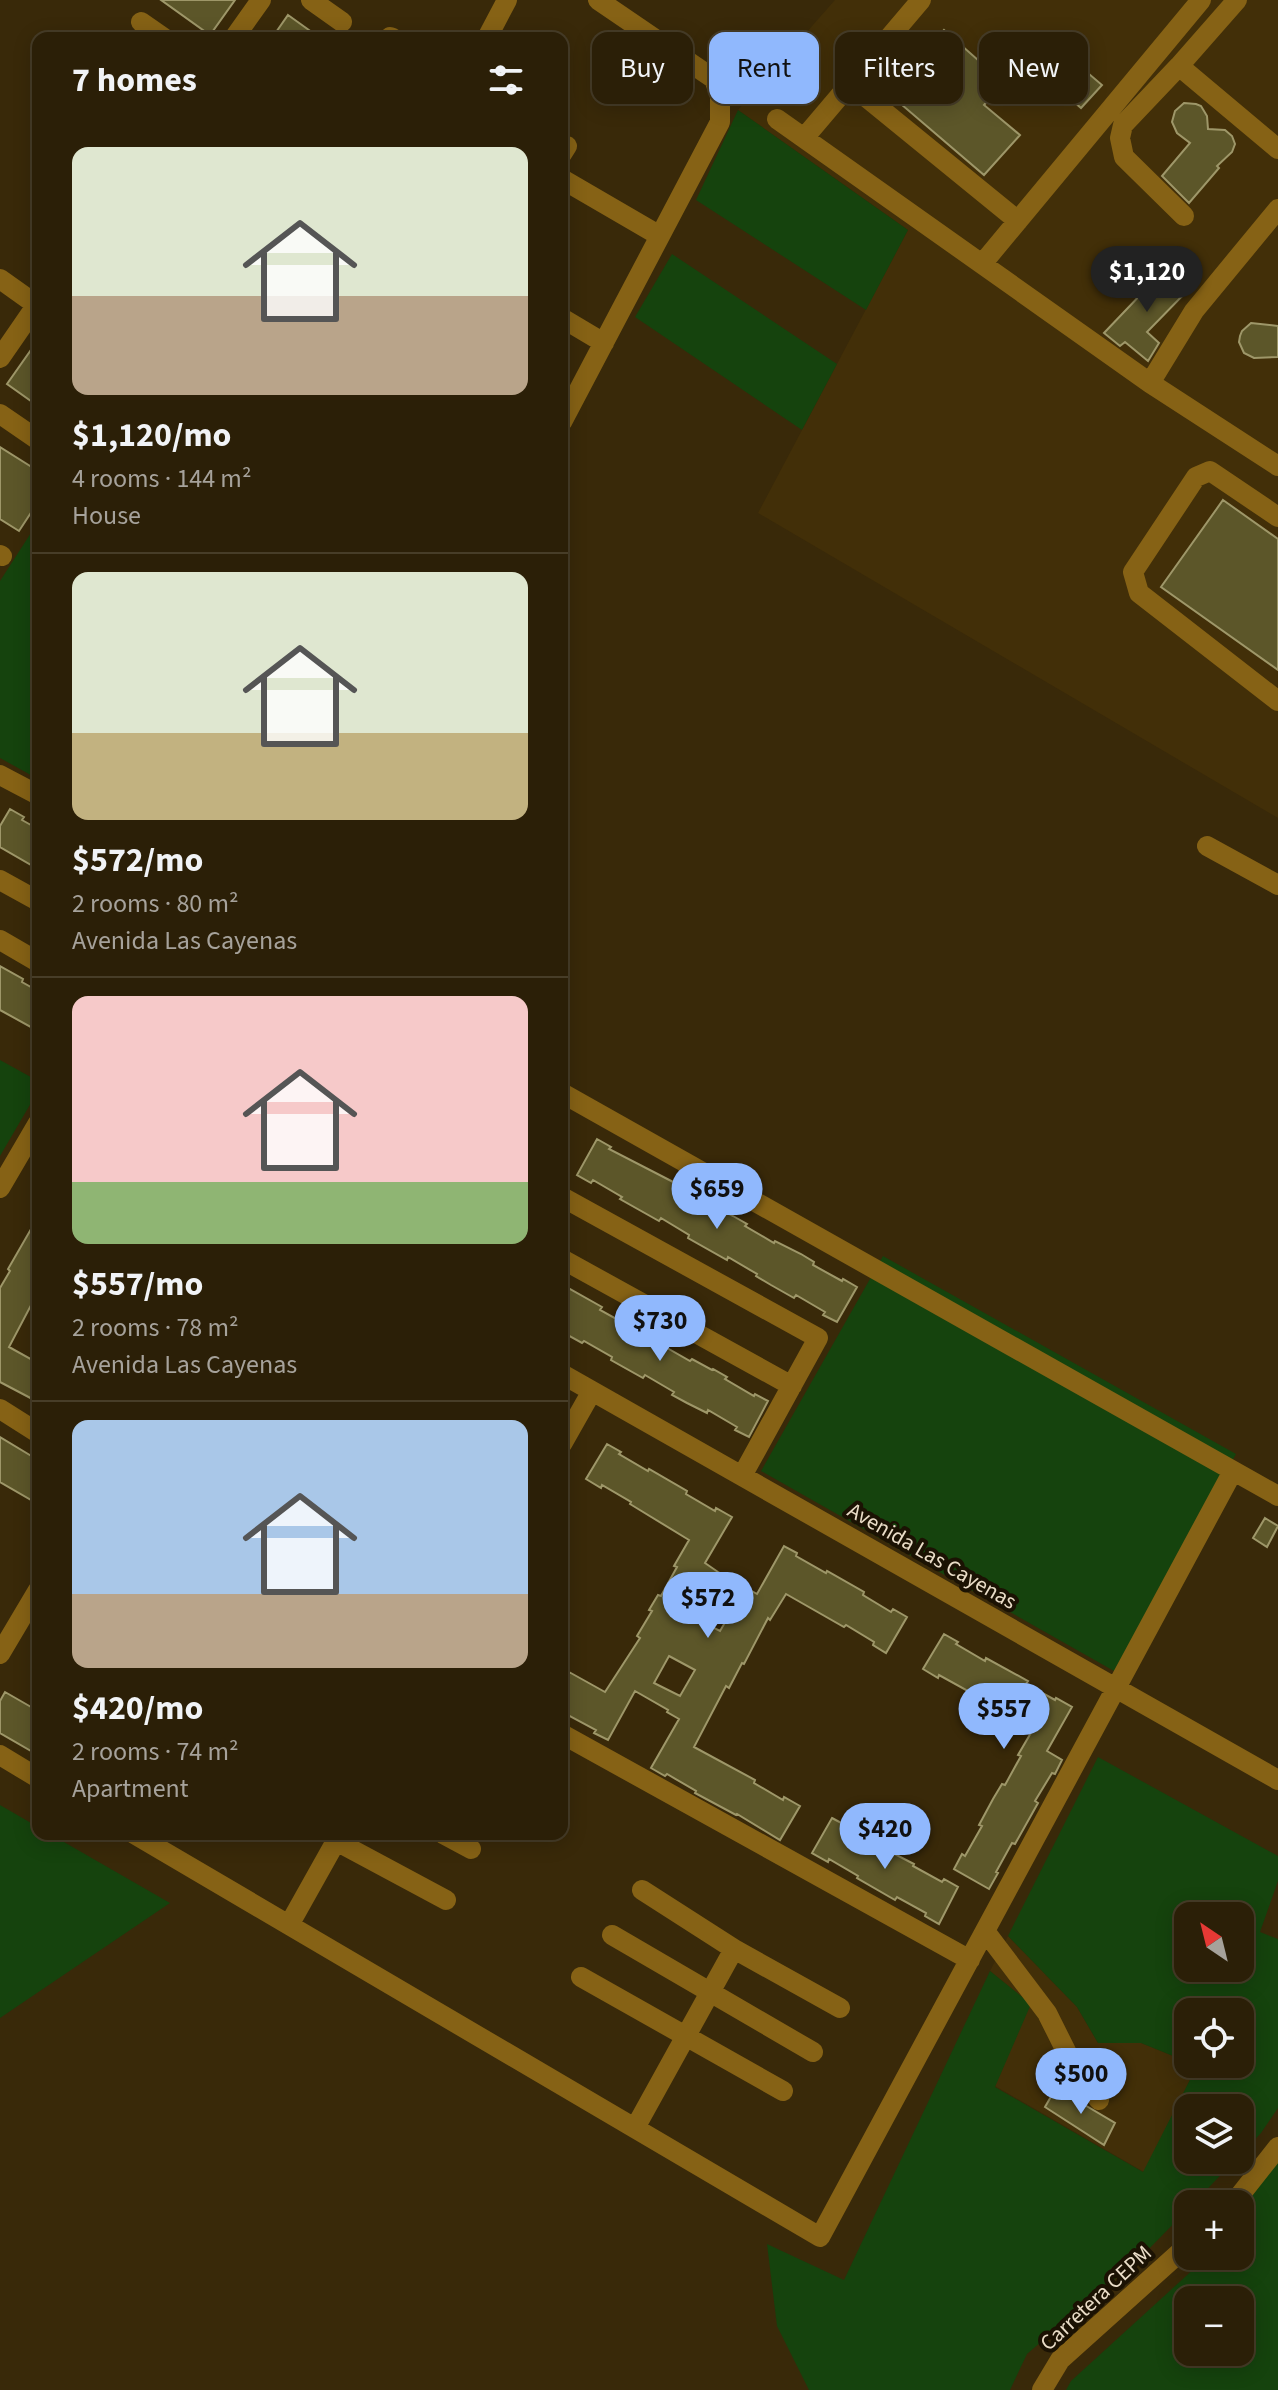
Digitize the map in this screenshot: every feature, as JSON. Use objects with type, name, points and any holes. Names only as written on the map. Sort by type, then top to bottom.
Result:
[{"type":"street","points":[[238,32],[261,0]]},
{"type":"street","points":[[311,0],[342,22]]},
{"type":"street","points":[[490,32],[507,0]]},
{"type":"street","points":[[568,411],[720,122],[720,96],[714,79],[598,0]]},
{"type":"street","points":[[894,32],[921,0]]},
{"type":"street","points":[[982,264],[1201,0]]},
{"type":"street","points":[[1184,216],[1124,157],[1120,138],[1123,125],[1237,0]]},
{"type":"street","points":[[141,22],[155,32]]},
{"type":"street","points":[[1179,66],[1278,149]]},
{"type":"street","points":[[804,138],[835,102]]},
{"type":"street","points":[[875,104],[1018,221]]},
{"type":"street","points":[[777,119],[1150,383],[1278,466]]},
{"type":"street","points":[[568,182],[660,236]]},
{"type":"street","points":[[1150,383],[1194,311],[1278,209]]},
{"type":"street","points":[[0,279],[32,301]]},
{"type":"street","points":[[0,358],[32,312]]},
{"type":"street","points":[[568,322],[604,343]]},
{"type":"street","points":[[0,414],[32,436]]},
{"type":"street","points":[[1278,517],[1210,471],[1196,477],[1133,572],[1139,593],[1278,701]]},
{"type":"street","points":[[0,775],[32,792]]},
{"type":"street","points":[[1207,846],[1278,885]]},
{"type":"street","points":[[0,880],[32,898]]},
{"type":"street","points":[[0,940],[32,959]]},
{"type":"street","points":[[568,1096],[1278,1496]]},
{"type":"street","points":[[0,1188],[32,1133]]},
{"type":"street","points":[[568,1200],[818,1338],[742,1476]]},
{"type":"street","points":[[568,1262],[792,1386]]},
{"type":"street","name":"Avenida Las Cayenas","points":[[568,1377],[1278,1780]]},
{"type":"street","points":[[568,1433],[592,1391]]},
{"type":"street","points":[[0,1409],[32,1429]]},
{"type":"street","points":[[144,1840],[820,2237],[1233,1471]]},
{"type":"street","points":[[0,1654],[32,1600]]},
{"type":"street","points":[[568,1737],[970,1960]]},
{"type":"street","points":[[0,1755],[32,1774]]},
{"type":"street","points":[[289,1925],[336,1840]]},
{"type":"street","points":[[343,1840],[446,1900]]},
{"type":"street","points":[[454,1840],[471,1849]]},
{"type":"street","points":[[642,1890],[734,1949],[840,2008]]},
{"type":"street","points":[[985,1931],[1047,2013],[1073,2065],[1099,2100]]},
{"type":"street","points":[[612,1935],[813,2052]]},
{"type":"street","points":[[635,2128],[734,1949]]},
{"type":"street","points":[[581,1977],[783,2091]]},
{"type":"street","points":[[1246,2190],[1278,2147]]},
{"type":"street","name":"Carretera CEPM","points":[[1042,2390],[1060,2360],[1174,2258]]},
{"type":"shaded area","points":[[835,0],[1278,0],[1278,818],[758,513],[908,230],[738,110],[743,104],[819,104],[819,32],[807,32]]},
{"type":"shaded area","points":[[1008,1936],[1077,2007],[1098,2043],[1141,2043],[1174,2056],[1174,2078],[1191,2078],[1183,2094],[1174,2094],[1174,2112],[1144,2172],[995,2086],[1030,2004],[990,1971]]},
{"type":"green space","points":[[738,110],[908,230],[866,310],[696,200]]},
{"type":"green space","points":[[672,254],[837,364],[802,430],[635,317]]},
{"type":"green space","points":[[32,531],[32,776],[0,758],[0,581]]},
{"type":"green space","points":[[0,1060],[32,1078],[32,1101],[0,1156]]},
{"type":"green space","points":[[883,1256],[1236,1454],[1114,1671],[761,1471]]},
{"type":"green space","points":[[1098,1757],[1278,1856],[1278,1881],[1260,1932],[1278,1939],[1278,2108],[1254,2140],[1254,2094],[1183,2094],[1191,2078],[1254,2078],[1254,1998],[1174,1998],[1174,2056],[1141,2043],[1098,2043],[1077,2007],[1008,1936]]},
{"type":"green space","points":[[0,1805],[32,1824],[32,1840],[60,1840],[170,1903],[0,2018]]},
{"type":"green space","points":[[990,1971],[1031,2004],[995,2087],[1143,2172],[1174,2111],[1174,2174],[1222,2174],[1206,2190],[1174,2190],[1174,2223],[1143,2255],[1027,2354],[1010,2390],[809,2390],[777,2326],[767,2244],[844,2280]]},
{"type":"green space","points":[[1278,2160],[1278,2390],[1066,2390],[1071,2381],[1174,2287],[1174,2366],[1254,2366],[1254,2286],[1175,2286],[1193,2270],[1254,2270],[1254,2193]]},
{"type":"building","points":[[161,0],[235,0],[212,32],[206,32]]},
{"type":"building","points":[[288,15],[312,32],[276,32]]},
{"type":"building","points":[[963,47],[979,61],[979,104],[985,104],[1020,135],[984,175],[901,104],[963,104]]},
{"type":"building","points":[[1088,73],[1102,85],[1088,100]]},
{"type":"building","points":[[1184,103],[1201,106],[1207,116],[1208,129],[1225,130],[1235,144],[1232,152],[1217,166],[1219,168],[1189,203],[1162,176],[1190,143],[1177,133],[1172,122],[1175,111]]},
{"type":"building","points":[[1167,267],[1190,288],[1147,332],[1159,343],[1148,361],[1125,342],[1120,346],[1104,333]]},
{"type":"building","points":[[1251,323],[1278,326],[1278,357],[1254,358],[1244,353],[1240,336]]},
{"type":"building","points":[[32,349],[32,402],[7,384]]},
{"type":"building","points":[[0,447],[32,467],[32,511],[19,531],[0,519]]},
{"type":"building","points":[[1223,500],[1278,539],[1278,670],[1161,587]]},
{"type":"building","points":[[10,809],[32,826],[32,866],[0,847],[0,826]]},
{"type":"building","points":[[0,966],[32,988],[32,1028],[0,1010]]},
{"type":"building","points":[[597,1139],[611,1147],[609,1149],[679,1185],[677,1188],[733,1216],[774,1243],[801,1254],[814,1262],[813,1265],[857,1287],[837,1322],[796,1295],[794,1298],[728,1257],[727,1260],[688,1238],[689,1235],[661,1218],[659,1221],[593,1180],[591,1183],[577,1175]]},
{"type":"building","points":[[32,1227],[32,1303],[9,1347],[32,1360],[32,1399],[0,1382],[0,1288],[10,1271],[8,1269]]},
{"type":"building","points":[[568,1288],[602,1307],[600,1310],[663,1342],[662,1345],[690,1361],[692,1359],[713,1369],[754,1396],[768,1401],[749,1437],[708,1410],[707,1413],[672,1395],[674,1392],[645,1375],[643,1378],[611,1360],[612,1357],[584,1341],[582,1343],[568,1335]]},
{"type":"building","points":[[0,1437],[32,1456],[32,1501],[0,1482]]},
{"type":"building","points":[[607,1444],[715,1511],[716,1508],[732,1517],[705,1563],[718,1572],[757,1594],[784,1546],[797,1553],[796,1556],[864,1592],[863,1595],[891,1612],[893,1609],[907,1617],[886,1653],[846,1625],[844,1627],[786,1594],[770,1620],[768,1618],[729,1688],[726,1686],[694,1747],[755,1780],[754,1783],[783,1800],[784,1797],[800,1806],[780,1840],[667,1774],[665,1776],[651,1768],[679,1719],[668,1710],[635,1691],[608,1740],[568,1715],[569,1672],[605,1692],[640,1638],[637,1636],[652,1611],[649,1610],[658,1595],[661,1596],[689,1540],[631,1502],[602,1485],[601,1488],[586,1479]],"holes":[[[708,1584],[736,1598],[734,1600],[737,1602],[720,1631],[692,1617],[694,1614],[691,1613]],[[669,1656],[695,1670],[680,1696],[654,1683]]]},
{"type":"building","points":[[1265,1518],[1278,1526],[1267,1547],[1253,1538]]},
{"type":"building","points":[[944,1634],[985,1661],[986,1658],[1028,1681],[1026,1684],[1072,1707],[1047,1751],[1062,1760],[1035,1801],[1038,1803],[1015,1844],[1012,1843],[989,1889],[954,1869],[982,1826],[979,1825],[1002,1784],[1005,1785],[1032,1731],[967,1694],[968,1691],[923,1669]]},
{"type":"building","points":[[5,1692],[32,1708],[32,1752],[0,1733],[0,1701]]},
{"type":"building","points":[[832,1818],[847,1826],[846,1829],[942,1882],[944,1879],[958,1887],[939,1924],[925,1916],[926,1913],[897,1897],[895,1900],[829,1859],[828,1862],[812,1853]]},
{"type":"building","points":[[1056,2088],[1115,2123],[1104,2145],[1045,2107]]}]
